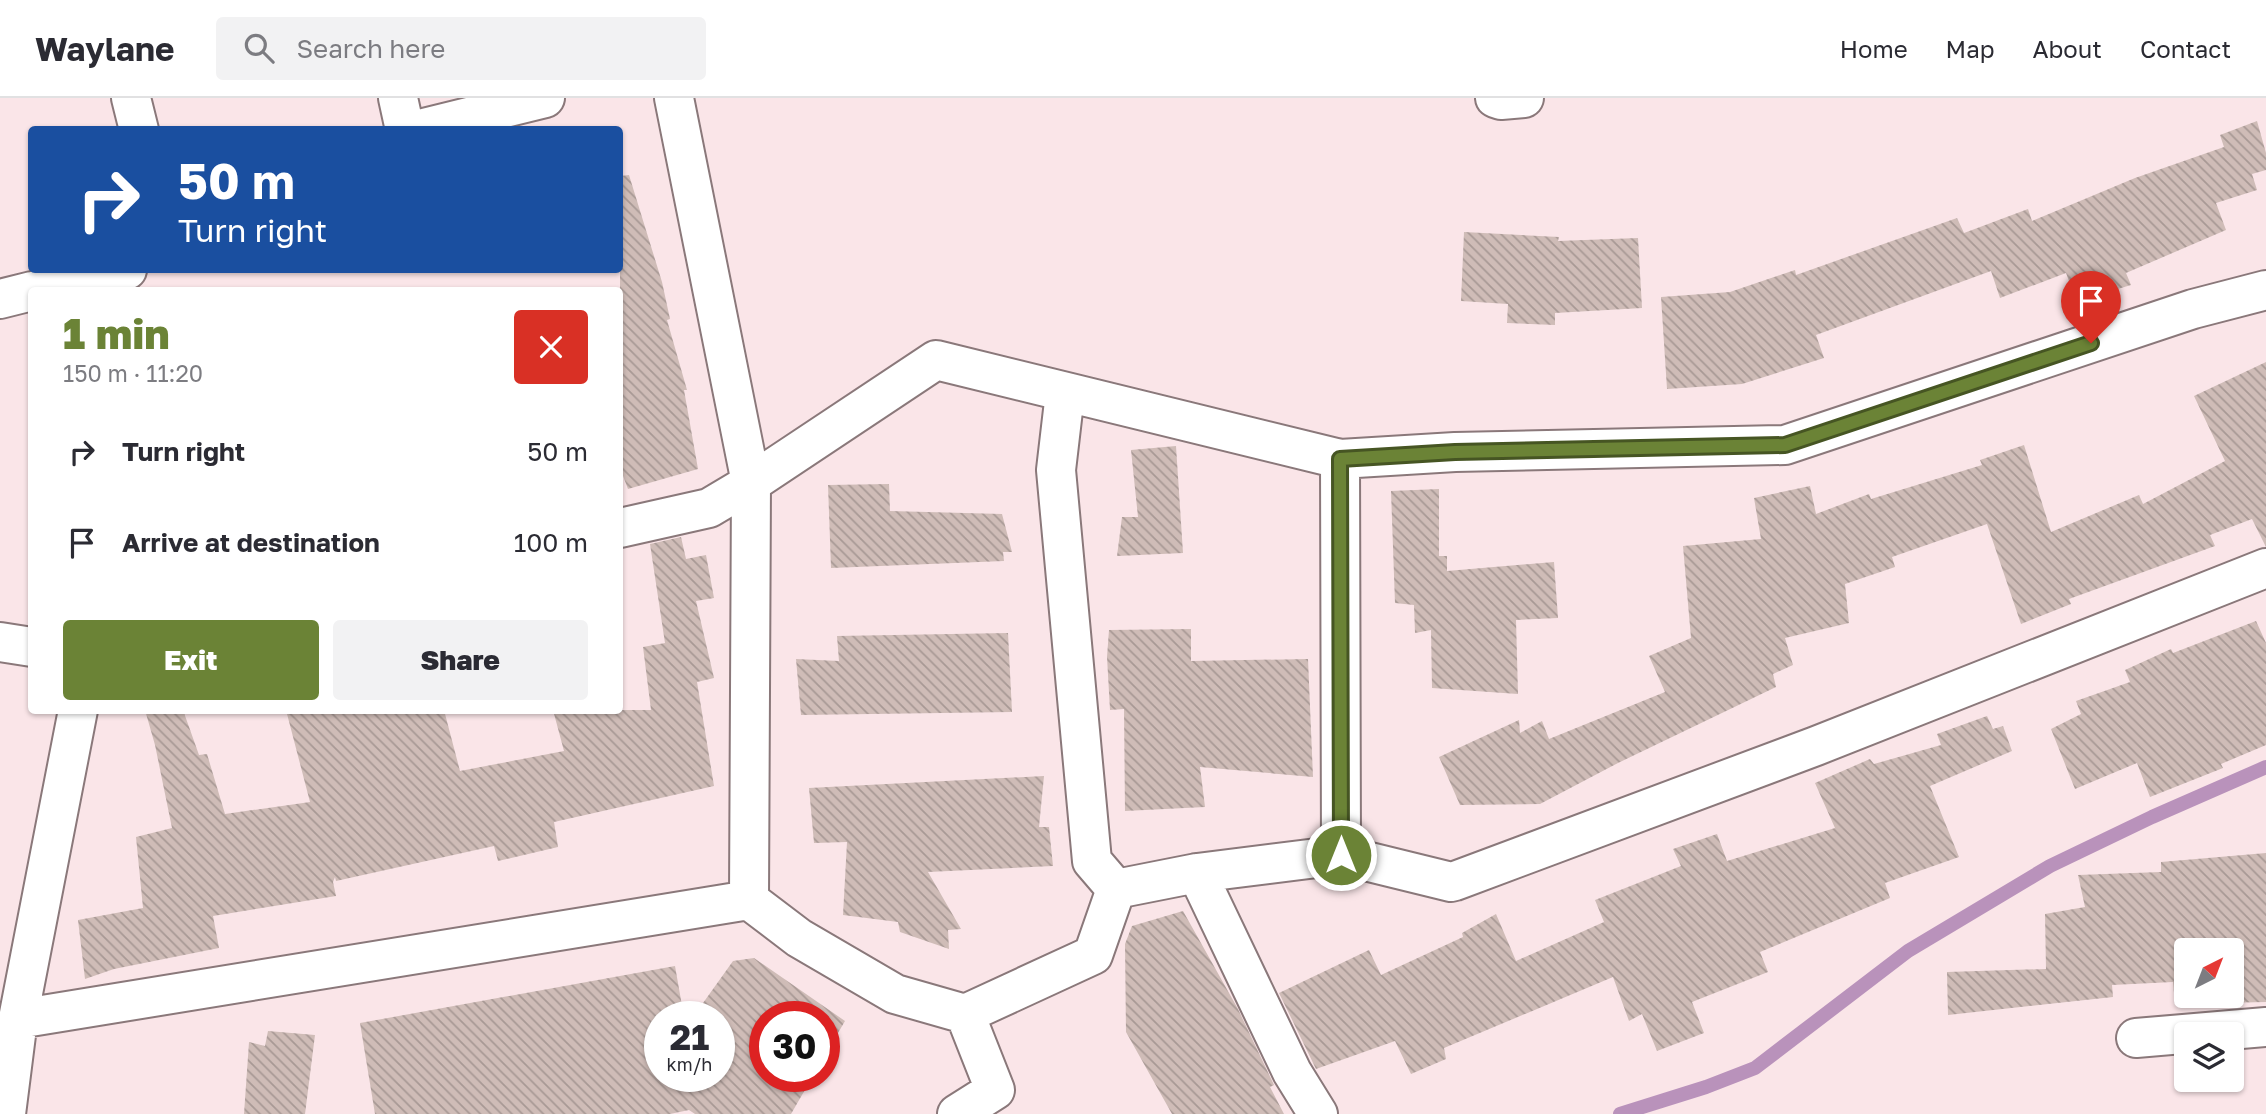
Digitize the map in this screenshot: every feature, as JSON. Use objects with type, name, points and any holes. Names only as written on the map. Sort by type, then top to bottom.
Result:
[{"type":"street","points":[[131,98],[138,126]]},
{"type":"street","points":[[398,98],[404,126]]},
{"type":"street","points":[[432,126],[545,98]]},
{"type":"street","points":[[674,98],[751,483],[749,900]]},
{"type":"street","points":[[1495,98],[1524,98]]},
{"type":"street","points":[[52,287],[114,273]]},
{"type":"street","points":[[623,527],[709,508],[936,360],[1340,459],[1455,452],[1785,445],[2193,309],[2266,290]]},
{"type":"street","points":[[0,299],[28,292]]},
{"type":"street","points":[[1065,393],[1056,470],[1092,862],[1116,889]]},
{"type":"street","points":[[1340,459],[1341,855]]},
{"type":"street","points":[[1116,889],[1197,873],[1341,855],[1455,881],[1816,746],[2266,568]]},
{"type":"street","points":[[0,642],[28,646]]},
{"type":"street","points":[[6,1114],[19,1019],[77,714]]},
{"type":"street","points":[[1197,873],[1292,1072],[1318,1114]]},
{"type":"street","points":[[19,1019],[749,900],[799,937],[895,994],[965,1014],[1093,955],[1116,889]]},
{"type":"street","points":[[957,1114],[995,1090],[965,1014]]},
{"type":"street","points":[[2136,1038],[2266,1027]]},
{"type":"building","points":[[2257,121],[2266,153],[2266,170],[2252,174],[2257,190],[2216,203],[2226,230],[2126,273],[2131,285],[2088,298],[2080,280],[2070,284],[2066,273],[2000,298],[1991,271],[1816,335],[1824,358],[1742,384],[1667,389],[1661,297],[1730,292],[1795,270],[1796,275],[1957,218],[1964,233],[2028,209],[2032,221],[2135,178],[2224,147],[2220,135]]},
{"type":"building","points":[[629,175],[662,282],[670,319],[667,320],[687,390],[684,390],[698,469],[628,489],[623,476],[623,287],[620,287],[620,273],[623,273],[623,176]]},
{"type":"building","points":[[1464,232],[1559,237],[1558,241],[1638,238],[1642,308],[1555,313],[1555,325],[1507,323],[1508,304],[1461,301]]},
{"type":"building","points":[[2266,362],[2266,547],[2252,519],[2210,535],[2215,546],[2069,599],[2071,604],[2021,624],[1987,524],[1892,557],[1895,567],[1845,584],[1849,623],[1785,638],[1793,665],[1773,674],[1776,687],[1540,804],[1460,805],[1439,757],[1519,720],[1520,733],[1542,721],[1549,739],[1665,692],[1649,656],[1691,638],[1683,546],[1761,539],[1754,498],[1810,486],[1816,514],[1869,494],[1871,499],[1982,465],[1980,460],[2024,445],[2051,532],[2139,495],[2143,504],[2225,461],[2194,396]]},
{"type":"building","points":[[1176,446],[1183,553],[1117,556],[1122,517],[1138,517],[1131,450]]},
{"type":"building","points":[[889,484],[890,511],[1002,514],[1012,552],[1003,552],[1004,561],[831,568],[828,485]]},
{"type":"building","points":[[1439,489],[1439,556],[1447,556],[1447,571],[1554,562],[1558,618],[1516,620],[1518,694],[1432,688],[1431,630],[1415,633],[1414,605],[1395,603],[1391,491]]},
{"type":"building","points":[[681,537],[686,559],[706,555],[714,598],[696,601],[714,678],[697,682],[714,786],[554,822],[558,847],[498,861],[494,846],[336,881],[335,877],[333,882],[336,896],[213,916],[219,948],[114,969],[85,979],[78,920],[143,908],[136,837],[172,828],[146,714],[184,714],[199,755],[207,754],[225,814],[310,802],[287,714],[445,714],[460,771],[564,751],[554,714],[623,714],[623,710],[651,710],[643,647],[665,643],[650,544]]},
{"type":"building","points":[[2256,621],[2266,643],[2266,745],[2221,764],[2223,768],[2150,797],[2137,763],[2075,789],[2051,729],[2081,714],[2076,701],[2130,682],[2125,670],[2171,649],[2173,653]]},
{"type":"building","points":[[1191,629],[1191,661],[1308,659],[1313,777],[1200,767],[1205,807],[1125,811],[1124,709],[1110,710],[1107,657],[1109,630]]},
{"type":"building","points":[[1008,633],[1012,712],[801,715],[796,659],[839,661],[837,636]]},
{"type":"building","points":[[1987,716],[1993,729],[2003,726],[2012,751],[1930,786],[1959,857],[1885,883],[1890,898],[1760,952],[1768,972],[1692,1002],[1704,1033],[1657,1051],[1642,1014],[1629,1021],[1613,977],[1444,1048],[1446,1059],[1411,1074],[1395,1041],[1316,1069],[1279,993],[1369,950],[1381,975],[1463,937],[1462,933],[1496,914],[1516,961],[1604,922],[1595,900],[1681,866],[1673,849],[1717,834],[1727,861],[1835,828],[1815,783],[1870,759],[1874,764],[1941,745],[1937,734]]},
{"type":"building","points":[[1044,776],[1039,827],[1049,827],[1053,866],[928,872],[961,929],[948,930],[949,949],[900,932],[898,922],[843,915],[847,842],[814,843],[809,788]]},
{"type":"building","points":[[2266,853],[2266,1002],[2244,1002],[2244,938],[2174,938],[2174,993],[2173,982],[2112,985],[2113,997],[1948,1015],[1947,972],[2046,969],[2045,914],[2085,907],[2078,875],[2161,872],[2161,862]]},
{"type":"building","points":[[1183,911],[1238,1009],[1274,1085],[1270,1087],[1284,1114],[1172,1114],[1126,1032],[1125,944],[1132,926]]},
{"type":"building","points":[[754,958],[816,1001],[749,1001],[749,1092],[804,1092],[791,1114],[695,1114],[689,1110],[670,1114],[375,1114],[360,1023],[675,966],[681,1001],[644,1001],[644,1092],[735,1092],[735,1001],[704,1001],[733,961]]},
{"type":"building","points":[[268,1031],[315,1035],[305,1114],[244,1114],[249,1042],[265,1046]]},
{"type":"waterway","points":[[1620,1114],[1706,1087],[1755,1068],[1908,951],[2050,866],[2266,767]]},
{"type":"route","points":[[1341,855],[1340,459],[1455,452],[1785,445],[2091,343]]}]
